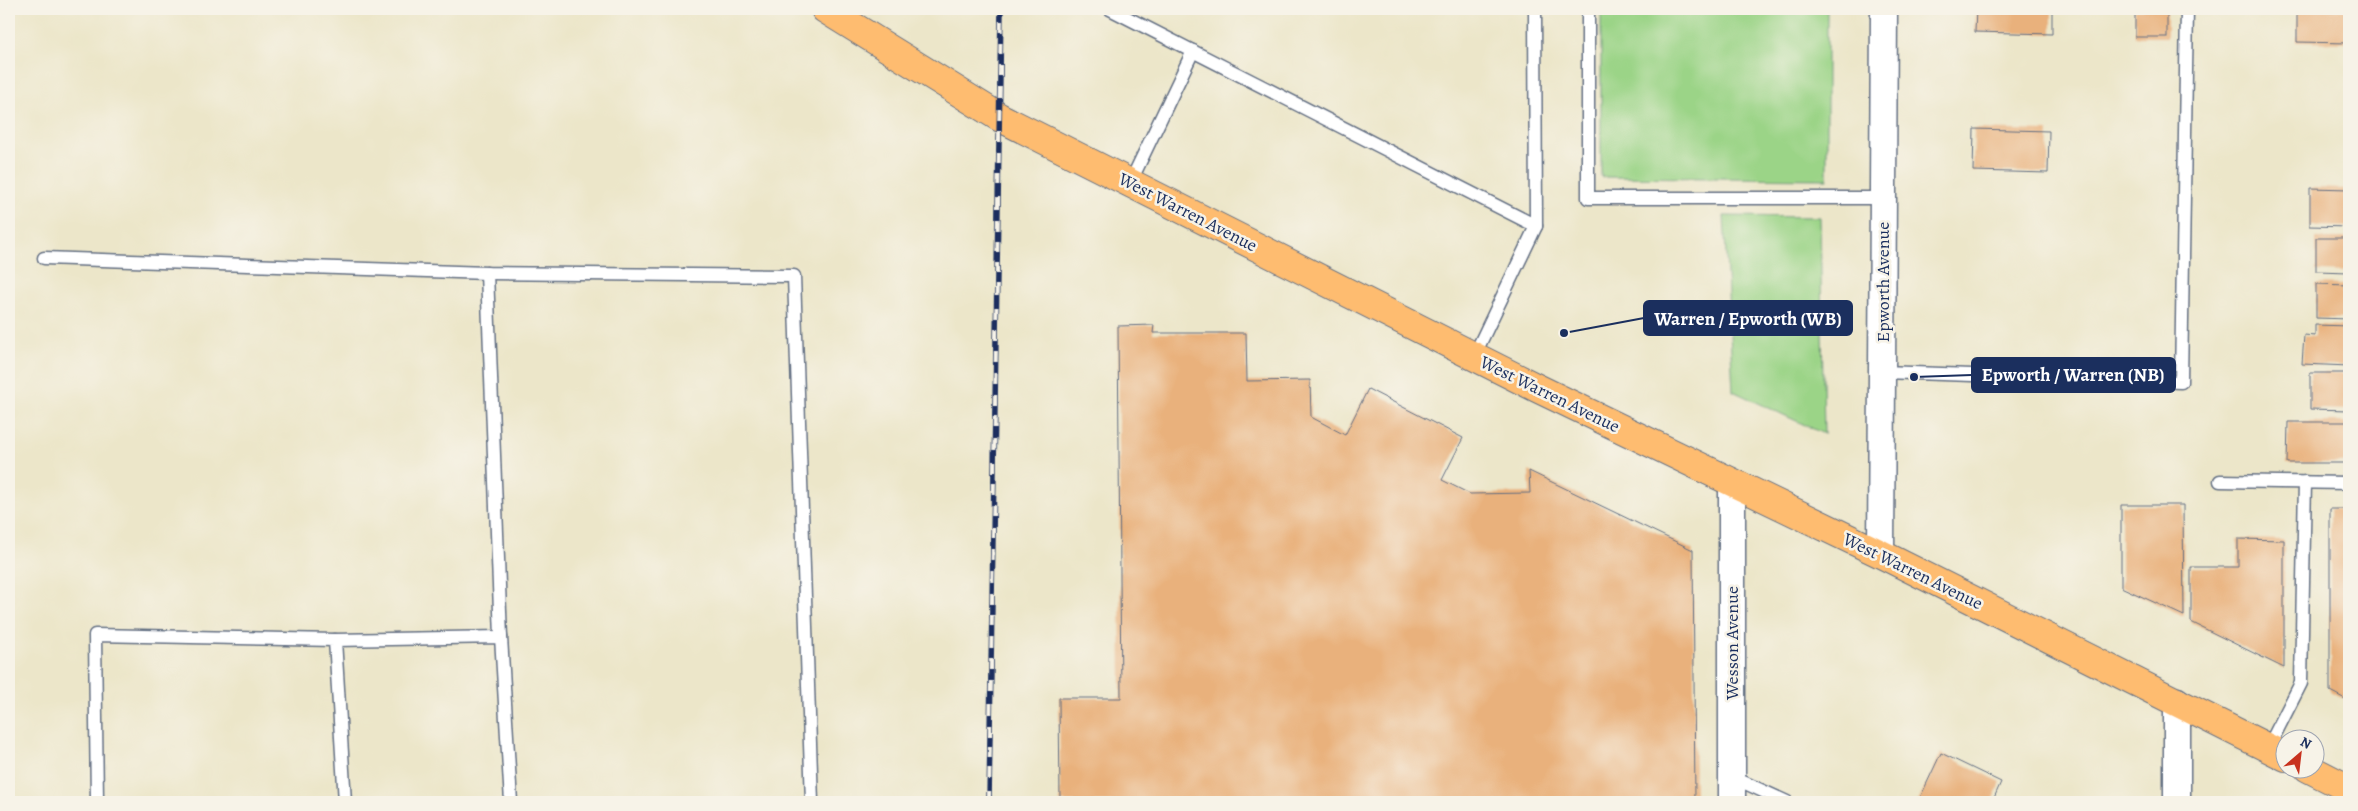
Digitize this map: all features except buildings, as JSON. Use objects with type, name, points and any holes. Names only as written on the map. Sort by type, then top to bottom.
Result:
[{"type":"main road","name":"West Warren Avenue","points":[[826,9],[999,117],[1474,356],[1732,484],[1881,554],[2276,751]]},
{"type":"main road","points":[[2326,777],[2349,789]]},
{"type":"street","name":"Epworth Avenue","points":[[1881,554],[1884,9]]},
{"type":"street","name":"Wesson Avenue","points":[[1732,484],[1732,790]]},
{"type":"street","points":[[2177,701],[2177,802]]},
{"type":"lane","points":[[1110,9],[1536,226]]},
{"type":"lane","points":[[1474,356],[1536,226],[1535,9]]},
{"type":"lane","points":[[1588,9],[1588,198],[1883,198]]},
{"type":"lane","points":[[1882,372],[2181,382],[2187,9]]},
{"type":"lane","points":[[1130,183],[1193,51]]},
{"type":"lane","points":[[44,258],[487,273],[794,276],[812,802]]},
{"type":"lane","points":[[487,273],[501,637],[511,802]]},
{"type":"lane","points":[[2220,481],[2349,483]]},
{"type":"lane","points":[[2285,728],[2301,683],[2305,482]]},
{"type":"lane","points":[[97,802],[95,635],[334,640],[501,637]]},
{"type":"lane","points":[[334,640],[345,802]]},
{"type":"lane","points":[[1732,790],[1787,802]]},
{"type":"green space","points":[[1601,9],[1827,9],[1827,179],[1601,177]]},
{"type":"green space","points":[[1724,216],[1820,217],[1824,434],[1733,391]]},
{"type":"railway","points":[[989,802],[1001,9]]},
{"type":"place","name":"Warren / Epworth (WB)","points":[[1564,333]]},
{"type":"place","name":"Epworth / Warren (NB)","points":[[1914,377]]}]
